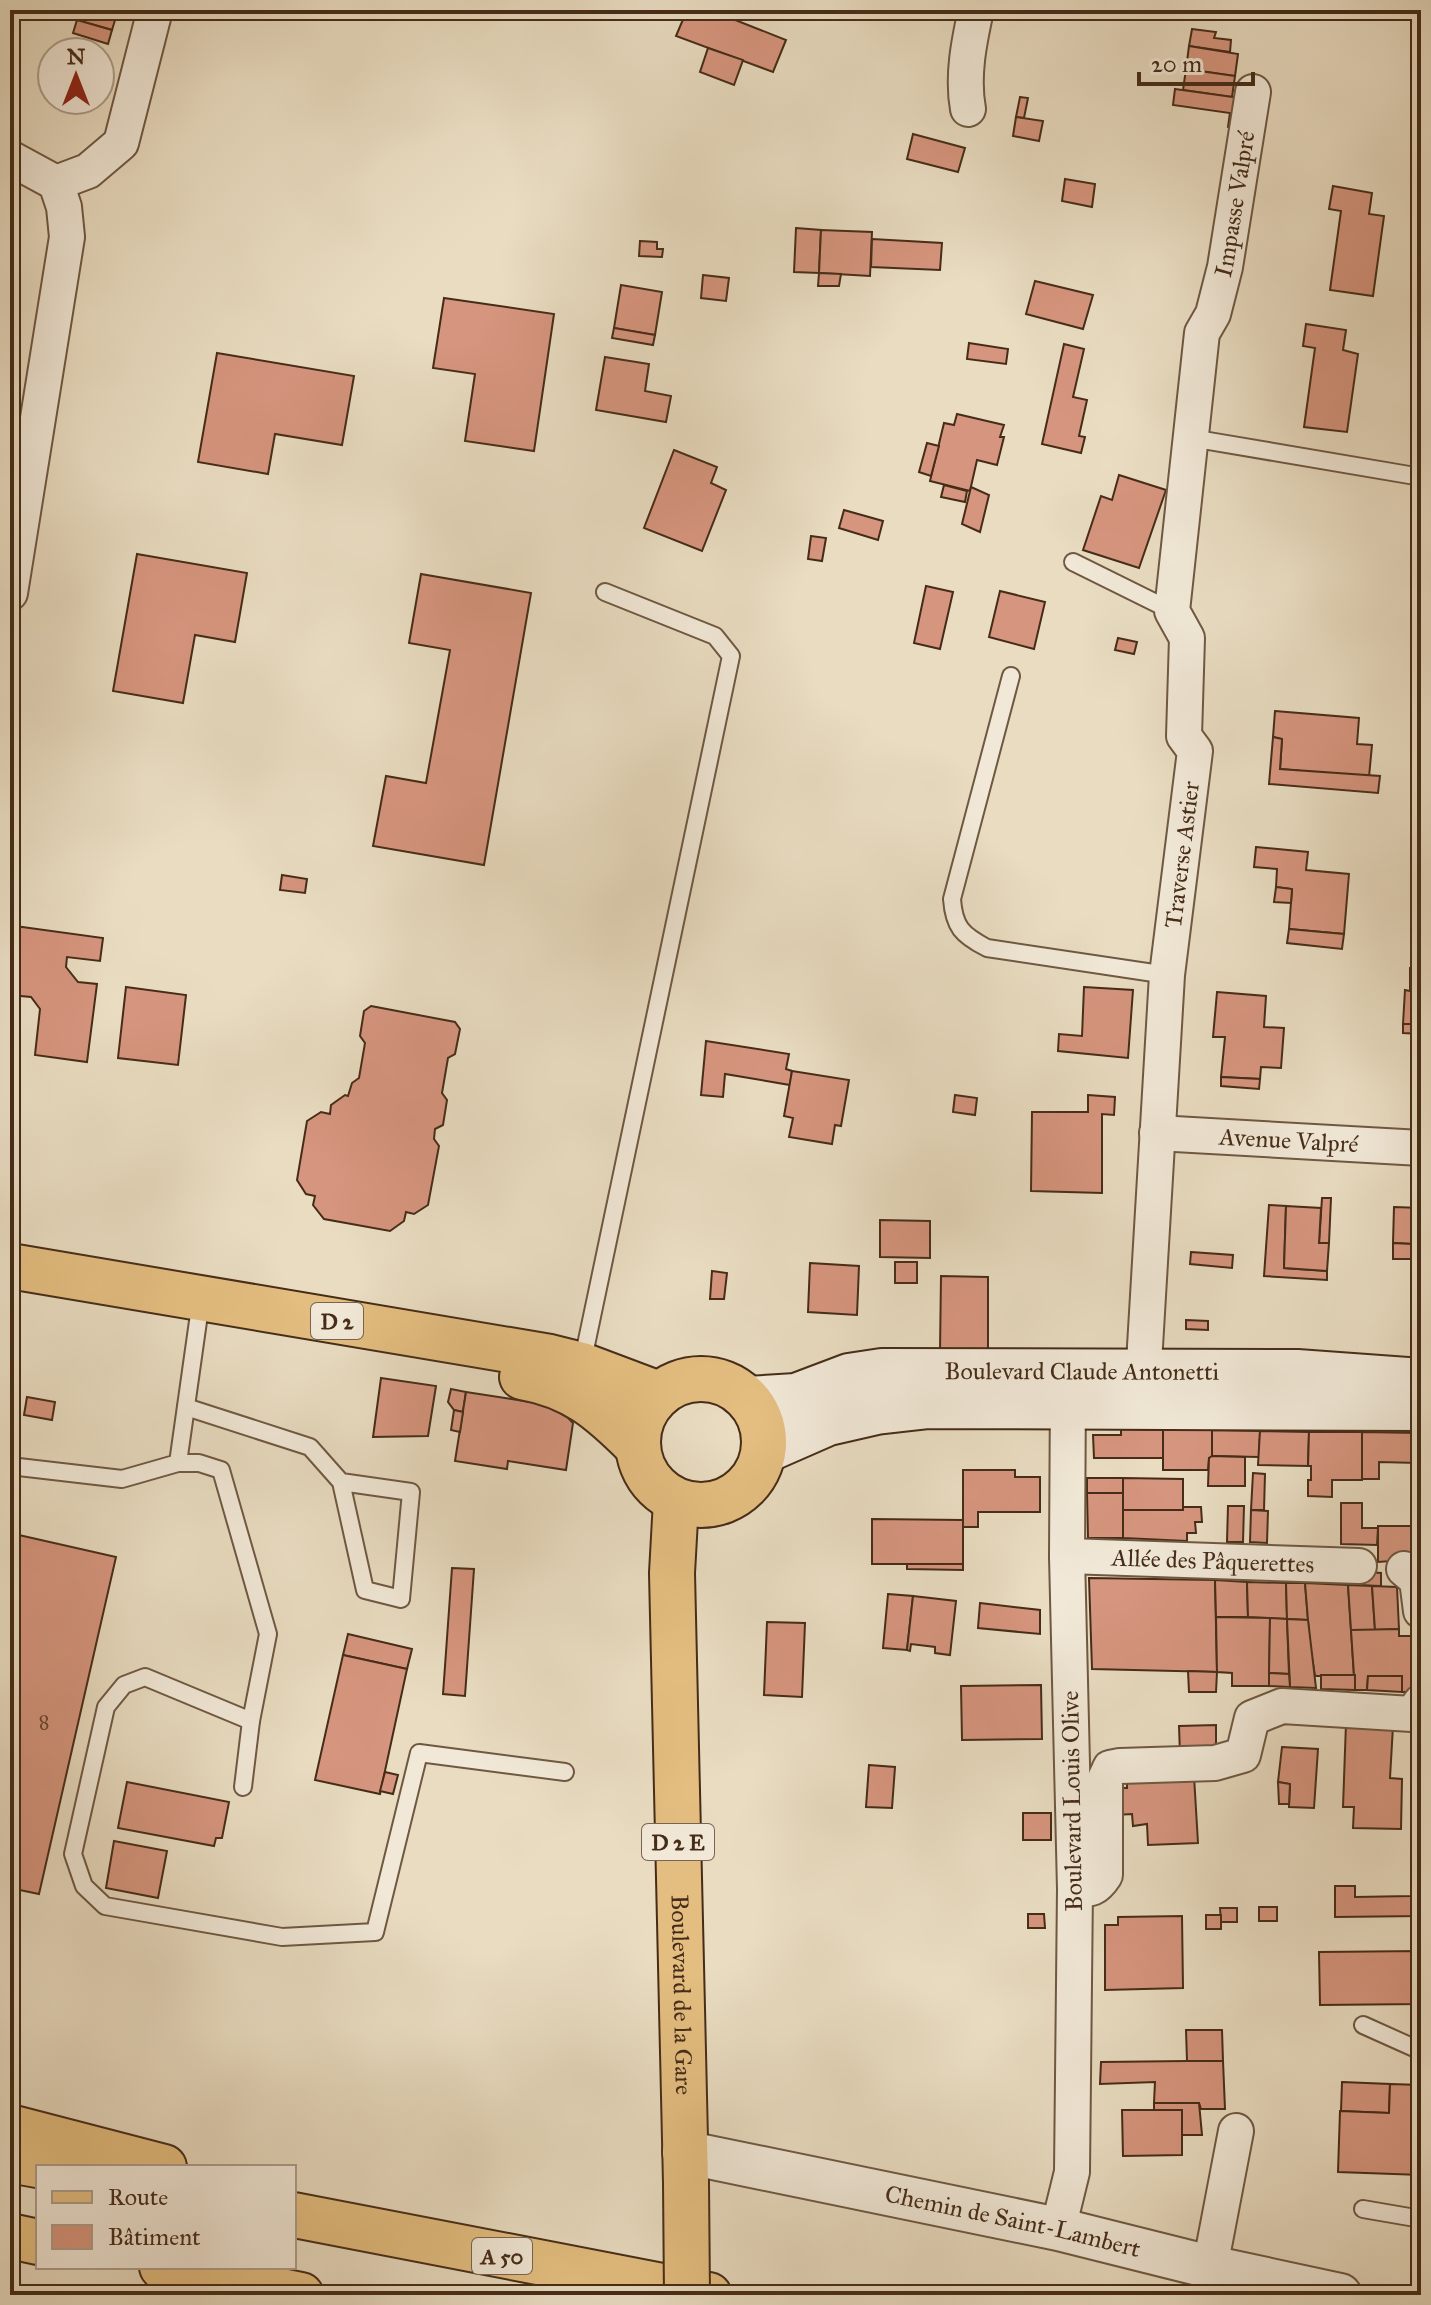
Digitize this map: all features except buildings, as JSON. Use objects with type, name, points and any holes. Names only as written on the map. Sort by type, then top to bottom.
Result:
[{"type":"main road","name":"D 2","points":[[10,1266],[199,1311],[540,1380],[597,1407],[637,1446]]},
{"type":"main road","name":"D 2","points":[[10,1294],[199,1311],[522,1352],[582,1365],[659,1394]]},
{"type":"main road","name":"Boulevard Claude Antonetti","points":[[748,1399],[796,1396],[849,1376],[882,1371],[1068,1388],[1143,1388],[1421,1408]]},
{"type":"main road","name":"Boulevard Claude Antonetti","points":[[1143,1388],[1297,1372],[1421,1381]]},
{"type":"main road","points":[[695,1379],[714,1380],[733,1387],[748,1399],[762,1423],[764,1451],[757,1473],[742,1491],[722,1503],[698,1506],[676,1501],[656,1488],[643,1469],[637,1446],[642,1418],[659,1394],[676,1383],[695,1379]]},
{"type":"main road","name":"Boulevard Claude Antonetti","points":[[764,1451],[828,1423],[876,1412],[1068,1388]]},
{"type":"main road","name":"Boulevard de la Gare","points":[[676,1501],[672,1573],[687,2295]]},
{"type":"main road","points":[[10,2127],[156,2165]]},
{"type":"main road","points":[[10,2160],[37,2165]]},
{"type":"main road","points":[[296,2202],[521,2260]]},
{"type":"main road","name":"A 50","points":[[296,2215],[709,2295]]},
{"type":"main road","points":[[10,2236],[36,2242]]},
{"type":"main road","points":[[172,2269],[301,2295]]},
{"type":"street","points":[[56,183],[88,171],[121,143],[155,10]]},
{"type":"street","points":[[968,109],[965,91],[976,10]]},
{"type":"street","name":"Impasse Valpré","points":[[1213,314],[1225,267],[1253,92]]},
{"type":"street","points":[[10,158],[56,183],[64,207],[67,237],[18,496],[10,593]]},
{"type":"street","name":"Traverse Astier","points":[[1143,1388],[1167,975],[1195,751],[1184,736],[1187,638],[1172,611],[1202,333],[1213,314]]},
{"type":"street","name":"Avenue Valpré","points":[[1157,1133],[1421,1148]]},
{"type":"street","name":"Boulevard Louis Olive","points":[[1058,2229],[1072,2172],[1075,1889],[1067,1556],[1068,1388]]},
{"type":"street","name":"Allée des Pâquerettes","points":[[1067,1556],[1359,1566]]},
{"type":"street","points":[[1075,1889],[1091,1890],[1105,1875],[1105,1779],[1110,1768],[1215,1763],[1243,1755],[1252,1718],[1282,1706],[1412,1714],[1421,1702]]},
{"type":"street","points":[[1210,2267],[1236,2131]]},
{"type":"street","name":"Chemin de Saint-Lambert","points":[[685,2168],[1058,2229],[1340,2295]]},
{"type":"lane","points":[[1191,438],[1421,477]]},
{"type":"lane","points":[[1073,562],[1172,611]]},
{"type":"lane","points":[[582,1365],[731,656],[715,636],[605,592]]},
{"type":"lane","points":[[1011,676],[952,899],[953,917],[967,938],[987,948],[1167,975]]},
{"type":"lane","points":[[178,1463],[199,1311]]},
{"type":"lane","points":[[186,1407],[310,1447],[341,1482],[365,1590],[401,1599],[411,1492],[341,1482]]},
{"type":"lane","points":[[10,1466],[122,1479],[178,1463],[199,1463],[221,1470],[268,1634],[251,1721],[243,1787]]},
{"type":"lane","points":[[251,1721],[145,1677],[124,1685],[106,1707],[73,1854],[84,1886],[105,1906],[282,1937],[375,1932],[419,1753],[565,1772]]},
{"type":"lane","points":[[1363,2025],[1421,2051]]},
{"type":"lane","points":[[1363,2209],[1421,2219]]}]
